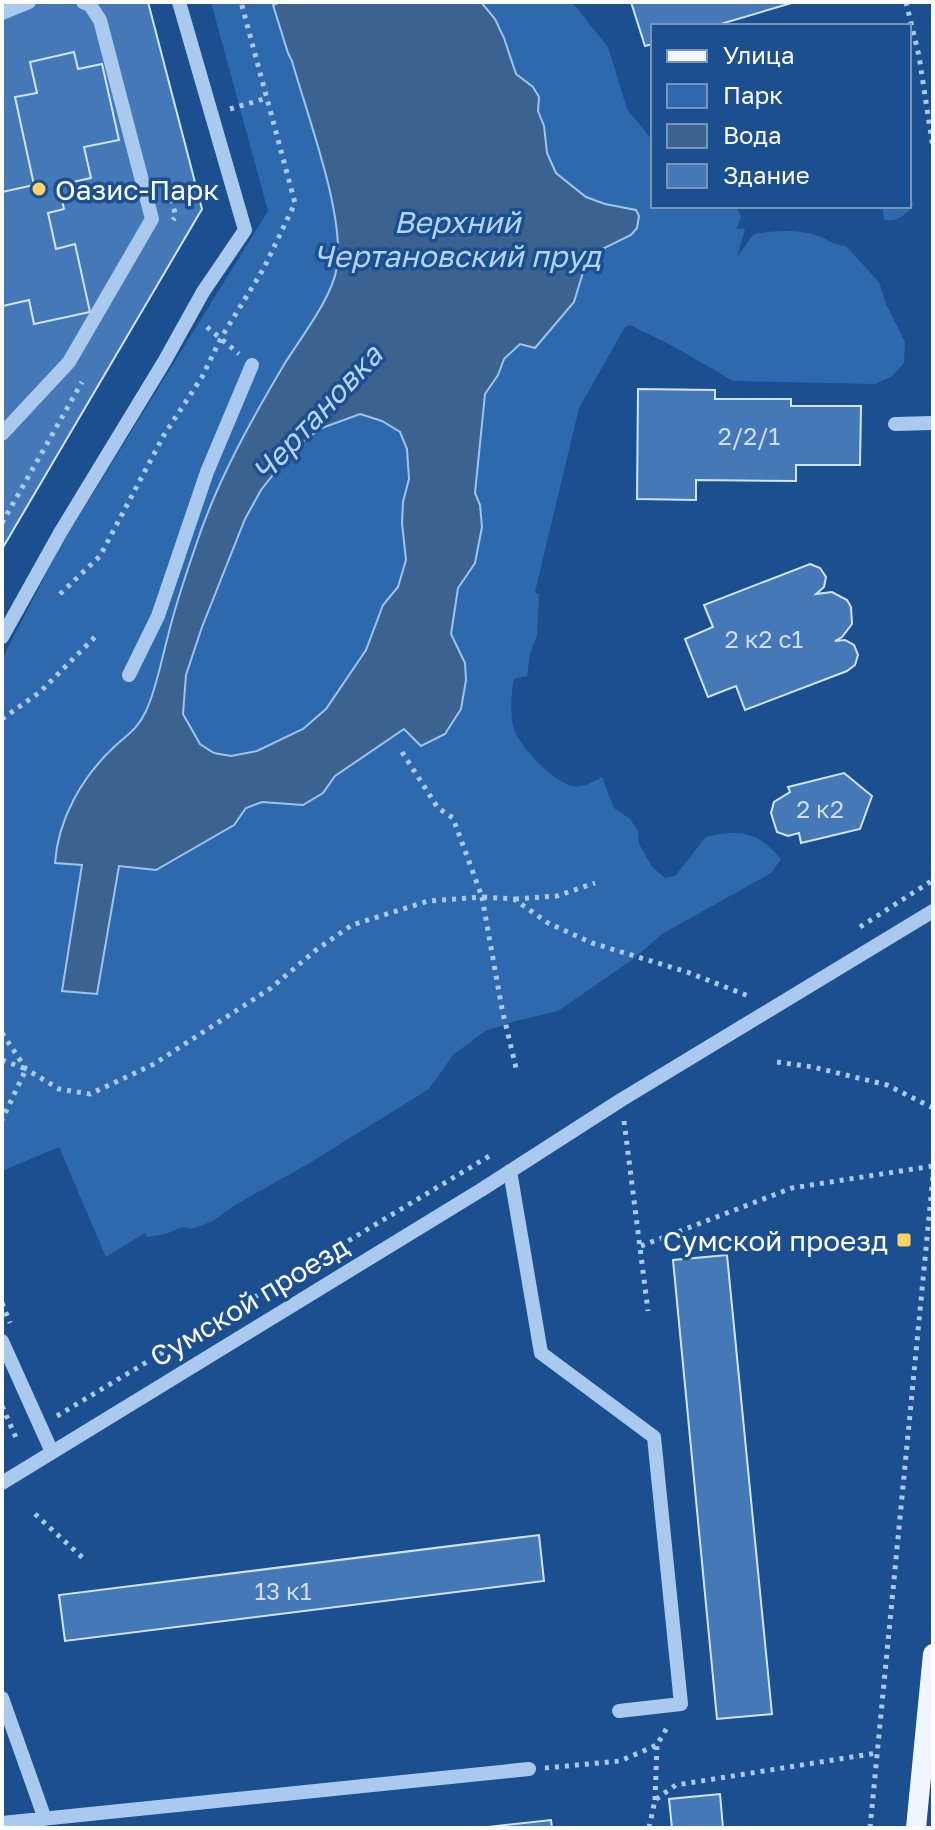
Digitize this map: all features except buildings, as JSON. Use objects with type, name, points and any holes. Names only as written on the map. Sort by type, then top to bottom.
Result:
[{"type":"main road","points":[[916,1828],[933,1654]]},
{"type":"street","points":[[2,13],[29,2]]},
{"type":"street","points":[[2,434],[69,362],[152,219],[100,20],[90,5],[83,2]]},
{"type":"street","points":[[2,637],[203,292],[245,230],[179,2]]},
{"type":"street","points":[[129,675],[158,616],[207,472],[252,365]]},
{"type":"street","points":[[895,424],[933,423]]},
{"type":"street","name":"Сумской проезд","points":[[2,1483],[933,911]]},
{"type":"street","points":[[510,1171],[541,1353],[654,1437],[681,1704],[619,1711]]},
{"type":"street","points":[[2,1341],[52,1452]]},
{"type":"street","points":[[2,1698],[45,1819]]},
{"type":"street","points":[[2,1823],[529,1769]]},
{"type":"path","points":[[60,594],[100,556],[143,473],[264,268],[295,203],[241,2]]},
{"type":"path","points":[[906,2],[919,56],[933,148]]},
{"type":"path","points":[[228,109],[267,98]]},
{"type":"path","points":[[197,319],[252,365]]},
{"type":"path","points":[[2,719],[40,692],[97,635]]},
{"type":"path","points":[[402,752],[438,808],[453,818],[482,897],[517,1072]]},
{"type":"path","points":[[859,928],[933,880]]},
{"type":"path","points":[[2,1060],[26,1069],[59,1089],[90,1094],[154,1064],[271,988],[352,925],[428,901],[557,896],[595,883]]},
{"type":"path","points":[[514,899],[548,923],[592,943],[687,972],[754,998],[744,1005]]},
{"type":"path","points":[[2,1033],[26,1069]]},
{"type":"path","points":[[777,1062],[813,1067],[887,1085],[933,1108]]},
{"type":"path","points":[[2,1120],[26,1069]]},
{"type":"path","points":[[621,1100],[648,1311]]},
{"type":"path","points":[[53,1419],[495,1153]]},
{"type":"path","points":[[641,1246],[792,1188],[933,1166]]},
{"type":"path","points":[[870,1828],[933,1176]]},
{"type":"path","points":[[2,1406],[17,1440]]},
{"type":"path","points":[[35,1514],[84,1559]]},
{"type":"path","points":[[649,1828],[655,1800],[657,1745],[681,1704]]},
{"type":"path","points":[[529,1769],[620,1761],[657,1745]]},
{"type":"path","points":[[655,1800],[676,1785],[877,1753]]},
{"type":"green space","points":[[211,2],[572,2],[608,47],[627,109],[651,139],[651,208],[737,208],[741,217],[736,229],[745,229],[737,257],[754,234],[769,232],[807,233],[846,246],[879,282],[905,342],[904,363],[892,376],[875,384],[733,381],[630,325],[625,327],[579,408],[535,592],[539,595],[537,635],[527,676],[514,679],[513,684],[511,711],[517,737],[547,771],[564,783],[580,786],[602,777],[614,808],[630,819],[652,867],[665,878],[675,876],[706,837],[729,833],[756,838],[773,850],[781,859],[771,873],[662,934],[632,960],[558,1011],[485,1031],[453,1055],[429,1089],[213,1221],[192,1229],[182,1227],[166,1234],[148,1237],[145,1233],[106,1257],[59,1147],[2,1171],[2,659],[61,545],[268,211]]},
{"type":"green space","points":[[882,208],[911,208],[898,219],[884,220]]},
{"type":"water","name":"Верхний Чертановский пруд","points":[[281,2],[481,2],[495,19],[516,74],[533,87],[539,97],[538,111],[544,126],[547,153],[556,173],[586,197],[636,210],[639,216],[637,228],[631,235],[588,256],[574,302],[535,348],[520,344],[504,359],[485,394],[475,493],[480,505],[482,527],[475,563],[458,588],[451,634],[465,663],[466,680],[461,709],[445,734],[421,746],[404,729],[335,776],[323,793],[303,805],[262,802],[246,808],[234,825],[156,870],[119,866],[97,994],[62,991],[82,865],[55,863],[67,815],[82,785],[102,759],[136,727],[146,711],[180,592],[213,500],[259,408],[323,304],[337,267],[338,245],[330,193],[273,5]],"holes":[[[360,414],[382,421],[400,432],[407,449],[409,479],[402,523],[406,560],[398,587],[383,605],[366,650],[326,709],[303,729],[257,751],[231,756],[214,753],[200,744],[183,714],[186,675],[245,519],[261,490],[295,447],[322,428]]]},
{"type":"place","name":"Оазис-Парк","points":[[39,189]]},
{"type":"place","name":"Сумской проезд","points":[[904,1240]]},
{"type":"water label","name":"Чертановка","points":[[317,413]]}]
